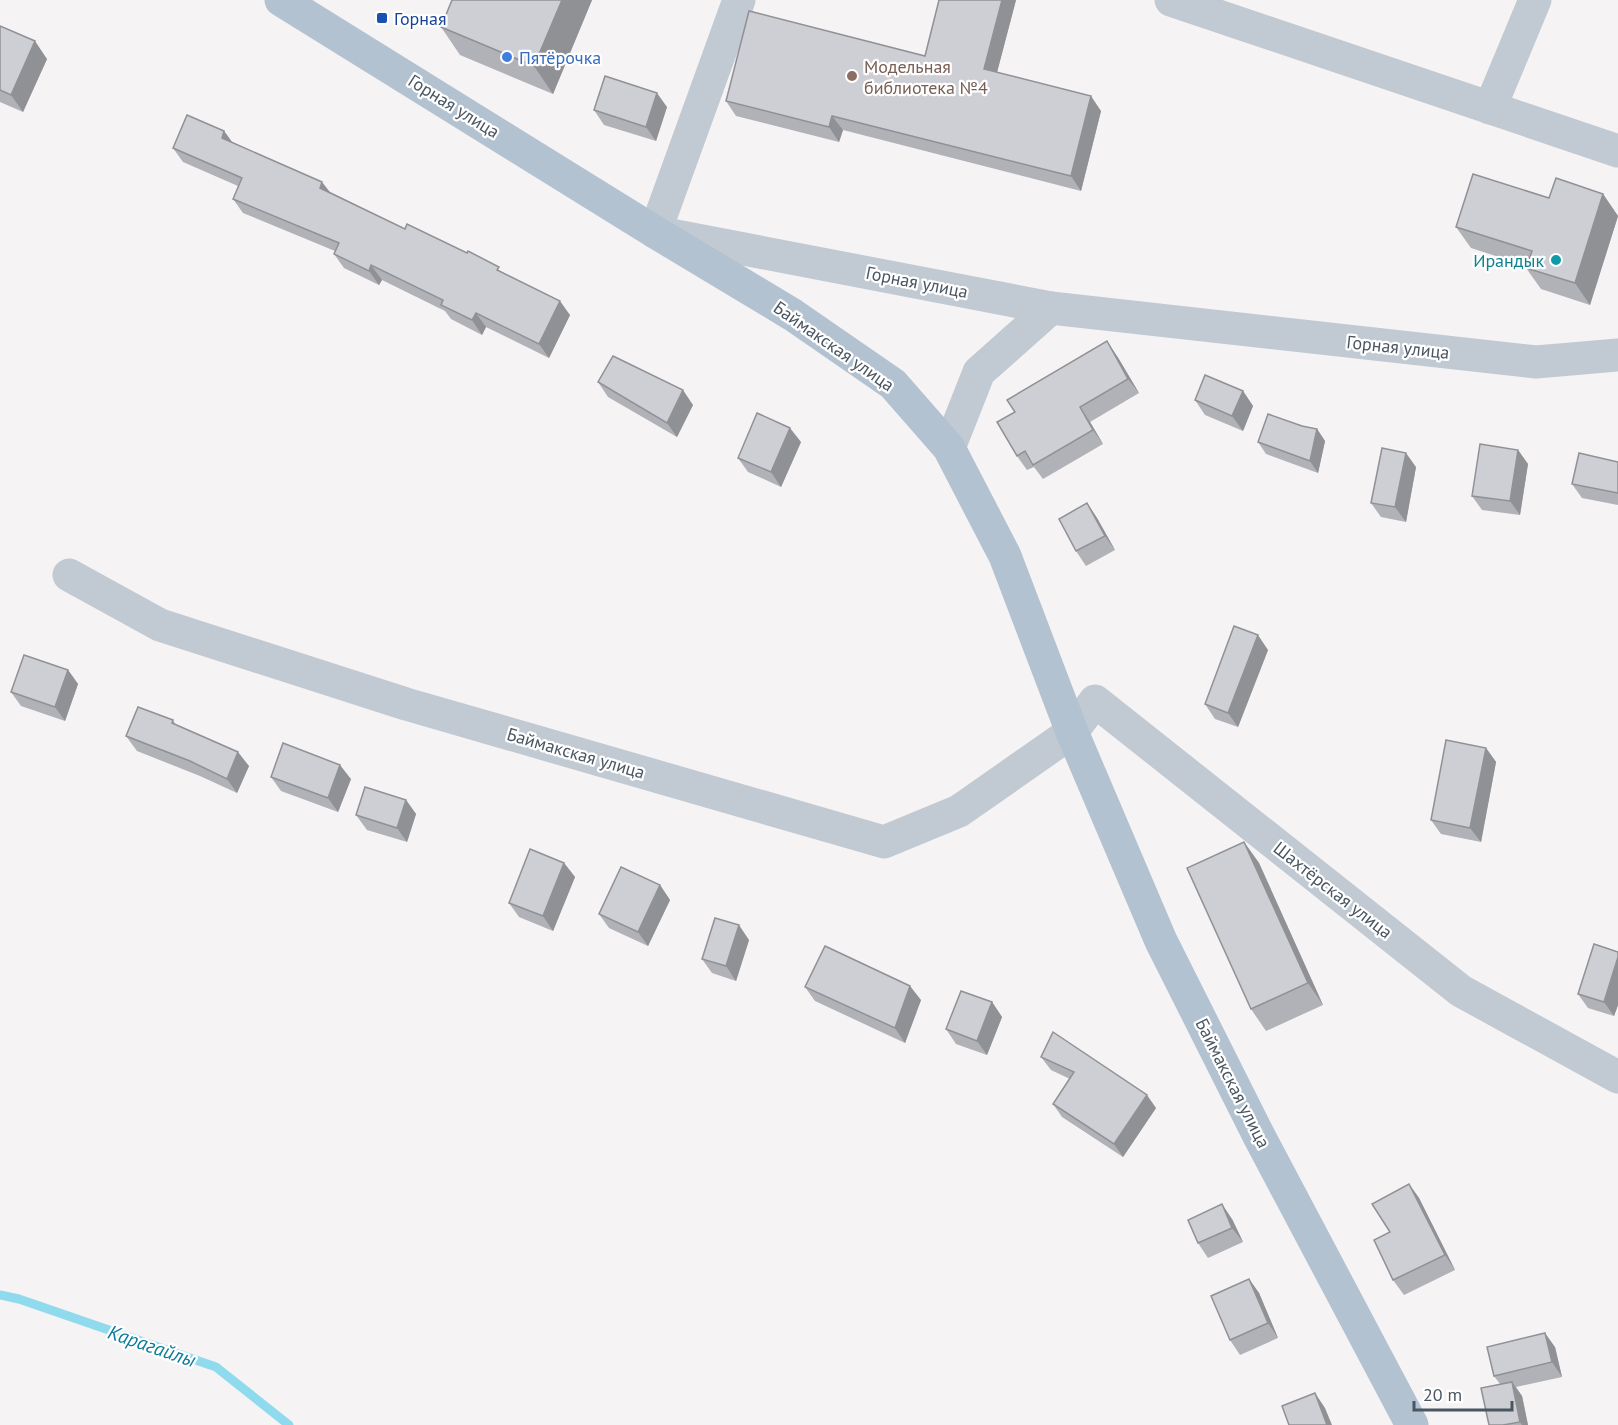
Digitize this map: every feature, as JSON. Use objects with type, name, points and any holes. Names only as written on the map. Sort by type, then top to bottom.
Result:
[{"type":"main road","name":"Горная улица","points":[[281,0],[655,232]]},
{"type":"main road","name":"Баймакская улица","points":[[655,232],[793,315],[893,384],[949,448],[1005,556],[1072,732],[1161,941],[1260,1138],[1412,1425]]},
{"type":"street","points":[[655,232],[739,0]]},
{"type":"street","points":[[1171,0],[1618,151]]},
{"type":"street","points":[[1490,108],[1535,0]]},
{"type":"street","name":"Горная улица","points":[[655,232],[1051,308],[1536,362],[1618,355]]},
{"type":"street","points":[[949,448],[979,372],[1051,308]]},
{"type":"street","name":"Баймакская улица","points":[[69,575],[160,625],[405,704],[884,842],[959,812],[1072,732]]},
{"type":"street","name":"Шахтёрская улица","points":[[1072,732],[1095,701],[1461,991],[1618,1077]]},
{"type":"building","points":[[452,0],[562,0],[534,66],[441,27]]},
{"type":"building","points":[[939,0],[1002,0],[984,69],[1091,96],[1071,176],[832,116],[829,127],[726,101],[749,11],[925,56]]},
{"type":"building","points":[[0,26],[35,41],[11,95],[0,90]]},
{"type":"building","points":[[605,76],[657,93],[646,127],[594,110]]},
{"type":"building","points":[[187,115],[224,131],[222,138],[322,182],[320,188],[405,229],[407,224],[467,253],[468,251],[499,267],[497,270],[560,301],[539,344],[476,313],[472,320],[441,305],[443,300],[371,265],[369,271],[334,254],[339,243],[233,199],[242,178],[173,148]]},
{"type":"building","name":"Ирандык","points":[[1473,174],[1549,198],[1556,178],[1603,194],[1575,283],[1526,268],[1532,251],[1456,227]]},
{"type":"building","points":[[1107,341],[1128,379],[1080,407],[1093,430],[1033,465],[1025,451],[1017,456],[997,422],[1015,412],[1007,400]]},
{"type":"building","points":[[613,356],[683,390],[667,423],[598,382]]},
{"type":"building","points":[[1205,375],[1243,391],[1232,416],[1195,400]]},
{"type":"building","points":[[757,413],[790,428],[771,472],[738,458]]},
{"type":"building","points":[[1268,414],[1317,429],[1310,461],[1258,442]]},
{"type":"building","points":[[1480,444],[1518,450],[1510,501],[1472,496]]},
{"type":"building","points":[[1382,448],[1406,453],[1395,507],[1371,503]]},
{"type":"building","points":[[1579,453],[1618,462],[1618,493],[1572,484]]},
{"type":"building","points":[[1087,503],[1105,536],[1076,551],[1059,519]]},
{"type":"building","points":[[1234,626],[1258,635],[1228,713],[1205,704]]},
{"type":"building","points":[[24,655],[68,670],[55,707],[11,692]]},
{"type":"building","points":[[138,707],[173,720],[172,723],[238,752],[227,779],[190,761],[126,736]]},
{"type":"building","points":[[1446,740],[1486,748],[1470,828],[1431,820]]},
{"type":"building","points":[[283,743],[340,765],[328,798],[271,777]]},
{"type":"building","points":[[365,787],[406,800],[397,828],[356,815]]},
{"type":"building","points":[[1244,842],[1308,983],[1251,1009],[1187,868]]},
{"type":"building","points":[[530,849],[564,863],[543,916],[509,903]]},
{"type":"building","points":[[621,867],[660,885],[638,932],[599,914]]},
{"type":"building","points":[[715,918],[739,925],[726,966],[702,959]]},
{"type":"building","points":[[1594,944],[1618,952],[1604,1002],[1578,994]]},
{"type":"building","points":[[825,946],[910,986],[895,1028],[805,987]]},
{"type":"building","points":[[961,991],[992,1002],[977,1041],[946,1029]]},
{"type":"building","points":[[1053,1032],[1147,1095],[1114,1144],[1053,1104],[1074,1072],[1041,1057]]},
{"type":"building","points":[[1409,1184],[1445,1255],[1393,1280],[1374,1240],[1390,1232],[1372,1204]]},
{"type":"building","points":[[1222,1204],[1232,1228],[1198,1243],[1188,1220]]},
{"type":"building","points":[[1249,1279],[1268,1323],[1230,1340],[1211,1296]]},
{"type":"building","points":[[1545,1333],[1552,1362],[1494,1376],[1487,1347]]},
{"type":"building","points":[[1512,1382],[1520,1422],[1489,1425],[1481,1388]]},
{"type":"building","points":[[1315,1393],[1327,1425],[1289,1425],[1282,1406]]},
{"type":"waterway","name":"Карагайлы","points":[[0,1295],[19,1299],[216,1367],[289,1425]]},
{"type":"place","name":"Горная","points":[[382,18]]},
{"type":"place","name":"Пятёрочка","points":[[507,57]]},
{"type":"place","name":"Модельная библиотека №4","points":[[852,76]]},
{"type":"place","name":"Ирандык","points":[[1556,260]]}]
